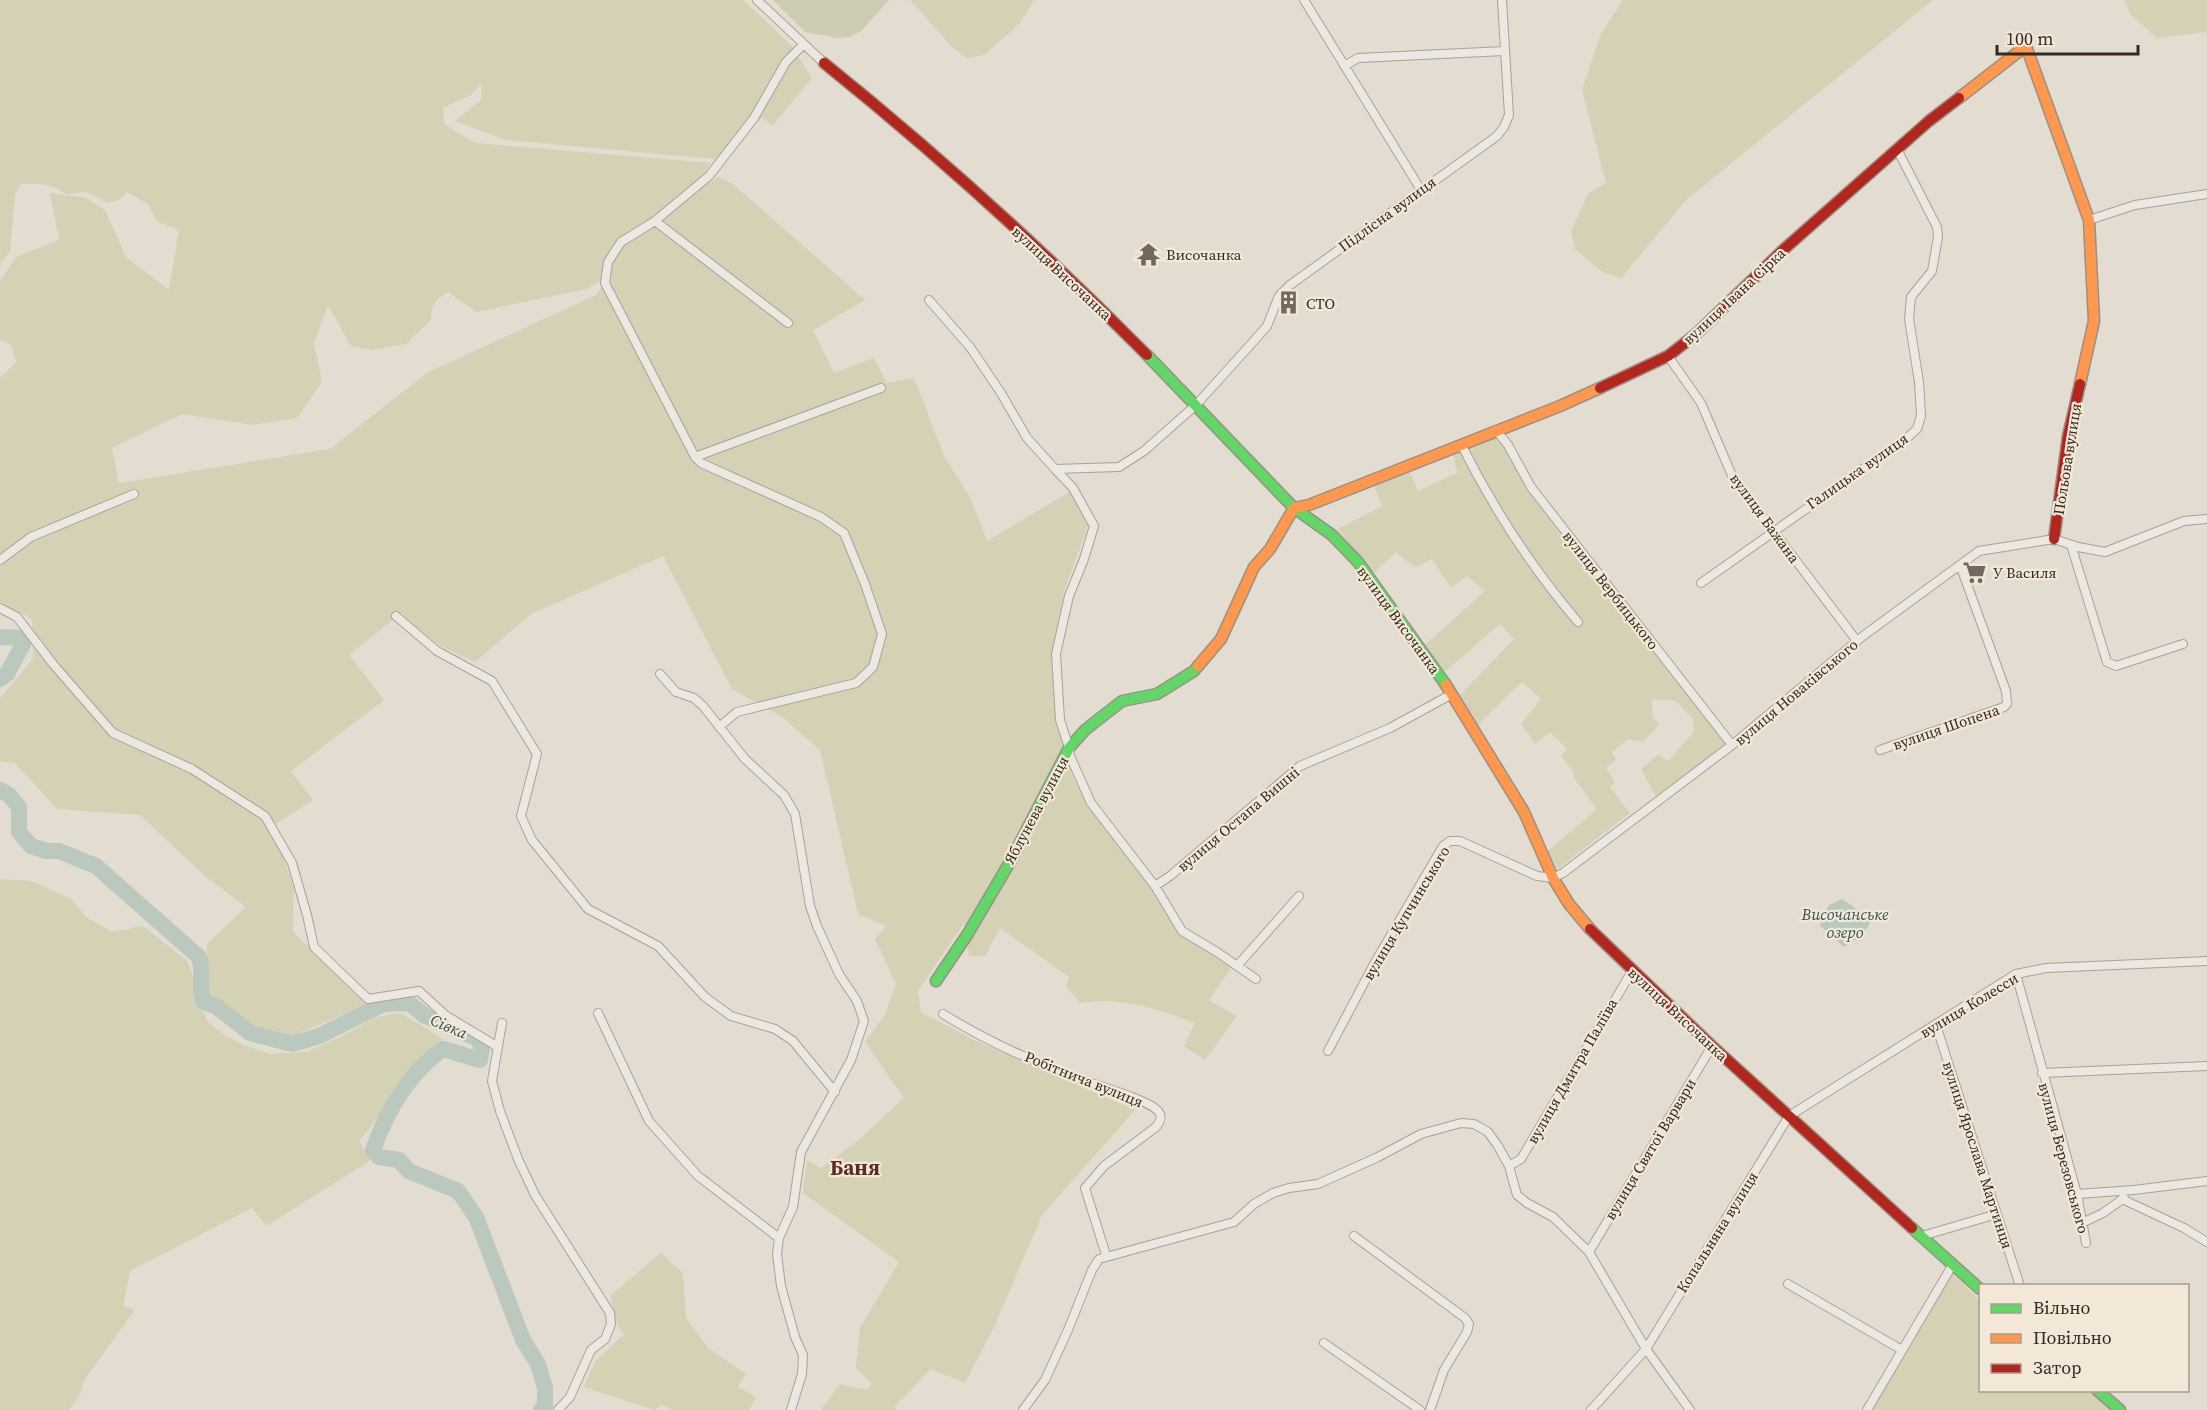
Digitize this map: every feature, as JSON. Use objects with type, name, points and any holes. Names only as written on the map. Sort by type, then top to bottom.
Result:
[{"type":"street","name":"вулиця Височанка","points":[[758,0],[803,45],[879,107],[1064,272],[1294,508],[1332,535],[1358,562],[1452,694],[1524,812],[1552,878],[1569,904],[1590,929],[1712,1046],[1979,1288]]},
{"type":"street","points":[[1304,0],[1421,190]]},
{"type":"street","name":"Підлісна вулиця","points":[[1055,469],[1119,467],[1144,451],[1196,405],[1267,326],[1279,296],[1290,285],[1497,136],[1509,115],[1502,0]]},
{"type":"street","points":[[719,727],[737,712],[856,683],[873,667],[882,634],[844,533],[820,517],[701,463],[695,457],[605,283],[608,262],[621,242],[655,221],[709,176],[754,118],[786,62],[803,45]]},
{"type":"street","name":"вулиця Івана Сірка","points":[[1294,508],[1309,505],[1560,406],[1668,356],[1695,335],[1782,251],[1929,122],[2026,46]]},
{"type":"street","name":"Польова вулиця","points":[[2026,46],[2089,220],[2094,321],[2068,436],[2054,539]]},
{"type":"street","points":[[1346,65],[1358,58],[1505,51]]},
{"type":"street","name":"Галицька вулиця","points":[[1701,583],[1917,429],[1921,416],[1919,382],[1909,307],[1911,297],[1932,271],[1938,237],[1937,226],[1898,149]]},
{"type":"street","points":[[2089,220],[2134,205],[2207,194]]},
{"type":"street","points":[[655,221],[788,323]]},
{"type":"street","points":[[929,300],[970,346],[1027,438],[1072,488],[1094,526],[1069,596],[1056,654],[1060,720],[1070,756],[1091,803],[1155,885],[1182,932],[1256,979]]},
{"type":"street","name":"вулиця Бажана","points":[[1668,356],[1701,403],[1733,478],[1857,641]]},
{"type":"street","points":[[695,457],[880,388]]},
{"type":"street","name":"вулиця Вербицького","points":[[1496,430],[1508,445],[1532,487],[1732,745]]},
{"type":"street","points":[[1461,444],[1513,536],[1578,622]]},
{"type":"street","points":[[0,560],[31,537],[134,494]]},
{"type":"street","name":"Яблунева вулиця","points":[[936,981],[968,935],[1010,862],[1069,748],[1085,730],[1122,701],[1157,694],[1194,671],[1221,639],[1254,567],[1270,549],[1294,508]]},
{"type":"street","points":[[2054,539],[2105,552],[2184,521],[2207,519]]},
{"type":"street","name":"вулиця Новаківського","points":[[1552,878],[1563,873],[1732,745],[1857,641],[1979,551],[2054,539]]},
{"type":"street","points":[[2071,545],[2107,662],[2116,666],[2183,644]]},
{"type":"street","name":"вулиця Шопена","points":[[1880,750],[2007,704],[2006,691],[1960,565]]},
{"type":"street","points":[[0,608],[17,617],[53,664],[113,733],[192,769],[265,816],[292,862],[314,948],[368,999],[419,991],[445,1015],[498,1047]]},
{"type":"street","points":[[396,616],[437,651],[492,681],[537,754],[521,816],[532,840],[588,909],[658,946],[705,997],[731,1016],[775,1029],[793,1041],[835,1092]]},
{"type":"street","points":[[660,674],[676,692],[694,698],[703,706],[745,759],[784,795],[795,814],[810,906],[817,926],[839,974],[857,1000],[864,1021],[851,1060],[801,1152],[793,1207],[779,1238],[777,1254],[781,1286],[802,1355],[802,1374],[791,1410]]},
{"type":"street","name":"вулиця Остапа Вишні","points":[[1155,885],[1170,876],[1300,766],[1390,728],[1452,694]]},
{"type":"street","name":"вулиця Купчинського","points":[[1328,1051],[1374,964],[1443,846],[1450,840],[1460,842],[1537,876],[1552,878]]},
{"type":"street","points":[[1237,966],[1299,896]]},
{"type":"street","name":"вулиця Колесси","points":[[1789,1116],[2016,974],[2046,968],[2207,961]]},
{"type":"street","name":"вулиця Дмитра Паліїва","points":[[1509,1166],[1521,1159],[1632,971]]},
{"type":"street","name":"вулиця Березовського","points":[[2016,974],[2077,1194],[2086,1243]]},
{"type":"street","points":[[598,1013],[649,1121],[698,1176],[779,1238]]},
{"type":"street","name":"Робітнича вулиця","points":[[943,1014],[981,1036],[1075,1078],[1135,1099],[1157,1109],[1161,1114],[1161,1120],[1156,1127],[1104,1166],[1086,1188],[1106,1255]]},
{"type":"street","points":[[502,1023],[492,1081],[518,1159],[535,1195],[610,1313],[611,1323],[605,1339],[591,1350],[574,1390],[558,1410]]},
{"type":"street","name":"вулиця Ярослава Мартинця","points":[[1936,1025],[2019,1284]]},
{"type":"street","name":"вулиця Святої Варвари","points":[[1589,1252],[1712,1046]]},
{"type":"street","name":"вулиця Березовського","points":[[2042,1073],[2207,1066]]},
{"type":"street","name":"Копальняна вулиця","points":[[1591,1410],[1646,1349],[1789,1116]]},
{"type":"street","points":[[1023,1410],[1045,1380],[1092,1270],[1099,1259],[1106,1255],[1234,1222],[1254,1204],[1273,1193],[1318,1184],[1378,1157],[1421,1134],[1442,1126],[1461,1123],[1474,1124],[1488,1132],[1509,1166],[1517,1195],[1553,1217],[1589,1252],[1646,1349],[1690,1410]]},
{"type":"street","points":[[2077,1194],[2207,1181]]},
{"type":"street","points":[[2082,1223],[2103,1213],[2134,1190]]},
{"type":"street","points":[[2122,1199],[2184,1228],[2207,1242]]},
{"type":"street","points":[[1922,1236],[1997,1214]]},
{"type":"street","points":[[1354,1236],[1465,1318],[1468,1324],[1467,1332],[1444,1370],[1430,1410]]},
{"type":"street","points":[[1867,1410],[1953,1264]]},
{"type":"street","points":[[1788,1284],[1902,1350]]},
{"type":"street","points":[[1324,1343],[1420,1410]]},
{"type":"street","points":[[2099,1392],[2120,1410]]},
{"type":"shaded area","points":[[0,0],[743,0],[791,45],[812,78],[773,125],[762,118],[715,159],[506,140],[455,121],[482,99],[481,84],[471,95],[443,108],[444,124],[475,143],[711,163],[696,184],[659,215],[719,177],[733,184],[865,300],[813,330],[834,373],[874,358],[887,383],[914,378],[945,458],[970,497],[987,541],[1071,491],[1089,524],[1065,588],[1053,653],[1062,744],[1074,781],[1148,884],[1180,935],[1232,967],[1209,1000],[1237,1016],[1205,1060],[1184,1046],[1195,1023],[1139,1005],[1110,1001],[1080,1003],[1066,986],[1069,977],[1000,928],[985,956],[969,956],[964,923],[918,991],[921,1012],[974,1040],[1135,1110],[1042,1215],[995,1325],[965,1383],[931,1369],[895,1406],[897,1410],[821,1410],[840,1384],[866,1390],[872,1384],[856,1368],[860,1328],[899,1262],[803,1193],[807,1160],[821,1168],[860,1139],[904,1098],[865,1042],[885,1015],[896,984],[875,939],[886,926],[858,914],[820,750],[781,716],[732,689],[663,556],[531,614],[475,662],[439,645],[404,616],[399,615],[349,655],[384,700],[291,771],[313,800],[268,829],[281,852],[294,888],[293,932],[367,1004],[288,1038],[243,1023],[206,993],[207,944],[246,907],[205,876],[140,815],[57,809],[15,763],[0,761],[0,698],[33,659],[32,619],[0,602],[0,378],[16,362],[11,345],[0,340],[0,281],[16,257],[59,240],[50,193],[86,198],[105,210],[126,257],[169,290],[179,230],[158,222],[147,203],[127,192],[119,200],[108,203],[87,192],[66,194],[50,186],[21,184],[15,194],[10,251],[0,264]],"holes":[[[612,273],[596,295],[427,373],[330,449],[119,483],[112,448],[182,414],[253,425],[297,418],[322,382],[314,343],[328,305],[351,346],[372,350],[406,344],[431,320],[435,303],[448,292],[476,312],[587,289]]]},
{"type":"shaded area","points":[[773,0],[889,0],[861,31],[849,37],[837,38],[805,32]]},
{"type":"shaded area","points":[[910,0],[1034,0],[1020,23],[984,55],[967,58],[952,47]]},
{"type":"shaded area","points":[[1623,0],[1933,0],[1687,199],[1621,278],[1604,273],[1575,249],[1571,231],[1588,194],[1606,183],[1582,90],[1601,34]]},
{"type":"shaded area","points":[[2124,0],[2207,0],[2207,32],[2157,38],[2130,14]]},
{"type":"shaded area","points":[[1496,435],[1689,689],[1734,739],[1656,796],[1641,769],[1658,755],[1668,761],[1694,732],[1693,719],[1676,701],[1652,699],[1653,717],[1659,725],[1643,742],[1628,739],[1612,752],[1616,760],[1606,768],[1615,782],[1610,787],[1630,813],[1557,869],[1548,851],[1597,809],[1561,756],[1567,749],[1550,732],[1535,744],[1521,724],[1541,699],[1522,682],[1478,725],[1460,695],[1514,639],[1500,624],[1444,672],[1425,645],[1485,591],[1467,576],[1451,588],[1432,559],[1415,567],[1396,552],[1374,573],[1338,529],[1382,506],[1374,485],[1409,470],[1418,491],[1457,473],[1453,453]]},
{"type":"shaded area","points":[[0,879],[32,881],[71,899],[86,917],[112,932],[143,926],[187,961],[193,976],[196,998],[208,1022],[224,1035],[244,1045],[270,1054],[306,1052],[376,1017],[401,1013],[443,1039],[359,1141],[371,1160],[266,1226],[252,1208],[130,1271],[123,1306],[135,1310],[84,1380],[81,1392],[69,1410],[0,1410]]},
{"type":"shaded area","points":[[661,1253],[683,1273],[686,1318],[708,1348],[746,1374],[738,1387],[756,1397],[749,1410],[674,1410],[662,1405],[654,1410],[584,1387],[595,1362],[624,1334],[618,1326],[610,1296]]},
{"type":"shaded area","points":[[1947,1269],[1979,1299],[1979,1392],[2089,1392],[2112,1410],[1865,1410]]},
{"type":"water","name":"Височанське озеро","points":[[1842,899],[1872,920],[1864,933],[1844,947],[1820,926],[1829,905]]},
{"type":"waterway","name":"Сівка","points":[[0,637],[21,638],[24,642],[7,674],[0,679]]},
{"type":"waterway","name":"Сівка","points":[[0,790],[9,795],[19,807],[19,832],[31,846],[47,851],[59,851],[96,866],[199,957],[204,1002],[217,1007],[250,1033],[292,1044],[319,1036],[383,1004],[409,1003],[425,1016],[478,1039],[482,1049],[480,1060],[443,1049],[419,1070],[392,1107],[373,1150],[379,1157],[399,1160],[409,1171],[458,1191],[476,1217],[523,1340],[538,1364],[545,1388],[545,1406],[541,1410]]},
{"type":"traffic: fast","points":[[1147,355],[1294,508],[1332,535],[1358,562],[1446,685]]},
{"type":"traffic: fast","points":[[936,981],[967,935],[1010,862],[1069,748],[1085,730],[1122,701],[1157,694],[1194,671],[1198,666]]},
{"type":"traffic: fast","points":[[1912,1228],[1979,1288]]},
{"type":"traffic: fast","points":[[2099,1392],[2120,1410]]},
{"type":"traffic: slow","points":[[1959,98],[2026,46],[2089,220],[2094,321],[2080,384]]},
{"type":"traffic: slow","points":[[1198,666],[1221,639],[1254,567],[1270,549],[1294,508],[1309,505],[1600,388]]},
{"type":"traffic: slow","points":[[1446,685],[1524,812],[1553,878],[1569,904],[1590,929]]},
{"type":"traffic: jam","points":[[824,63],[990,204],[1147,355]]},
{"type":"traffic: jam","points":[[1600,388],[1668,356],[1695,335],[1782,251],[1929,121],[1959,98]]},
{"type":"traffic: jam","points":[[2054,539],[2068,436],[2080,384]]},
{"type":"traffic: jam","points":[[1590,929],[1712,1046],[1912,1228]]},
{"type":"place","name":"Височанка","points":[[1148,254]]},
{"type":"place","name":"СТО","points":[[1288,303]]},
{"type":"place","name":"У Василя","points":[[1975,572]]},
{"type":"district","name":"Баня","points":[[855,1167]]}]
